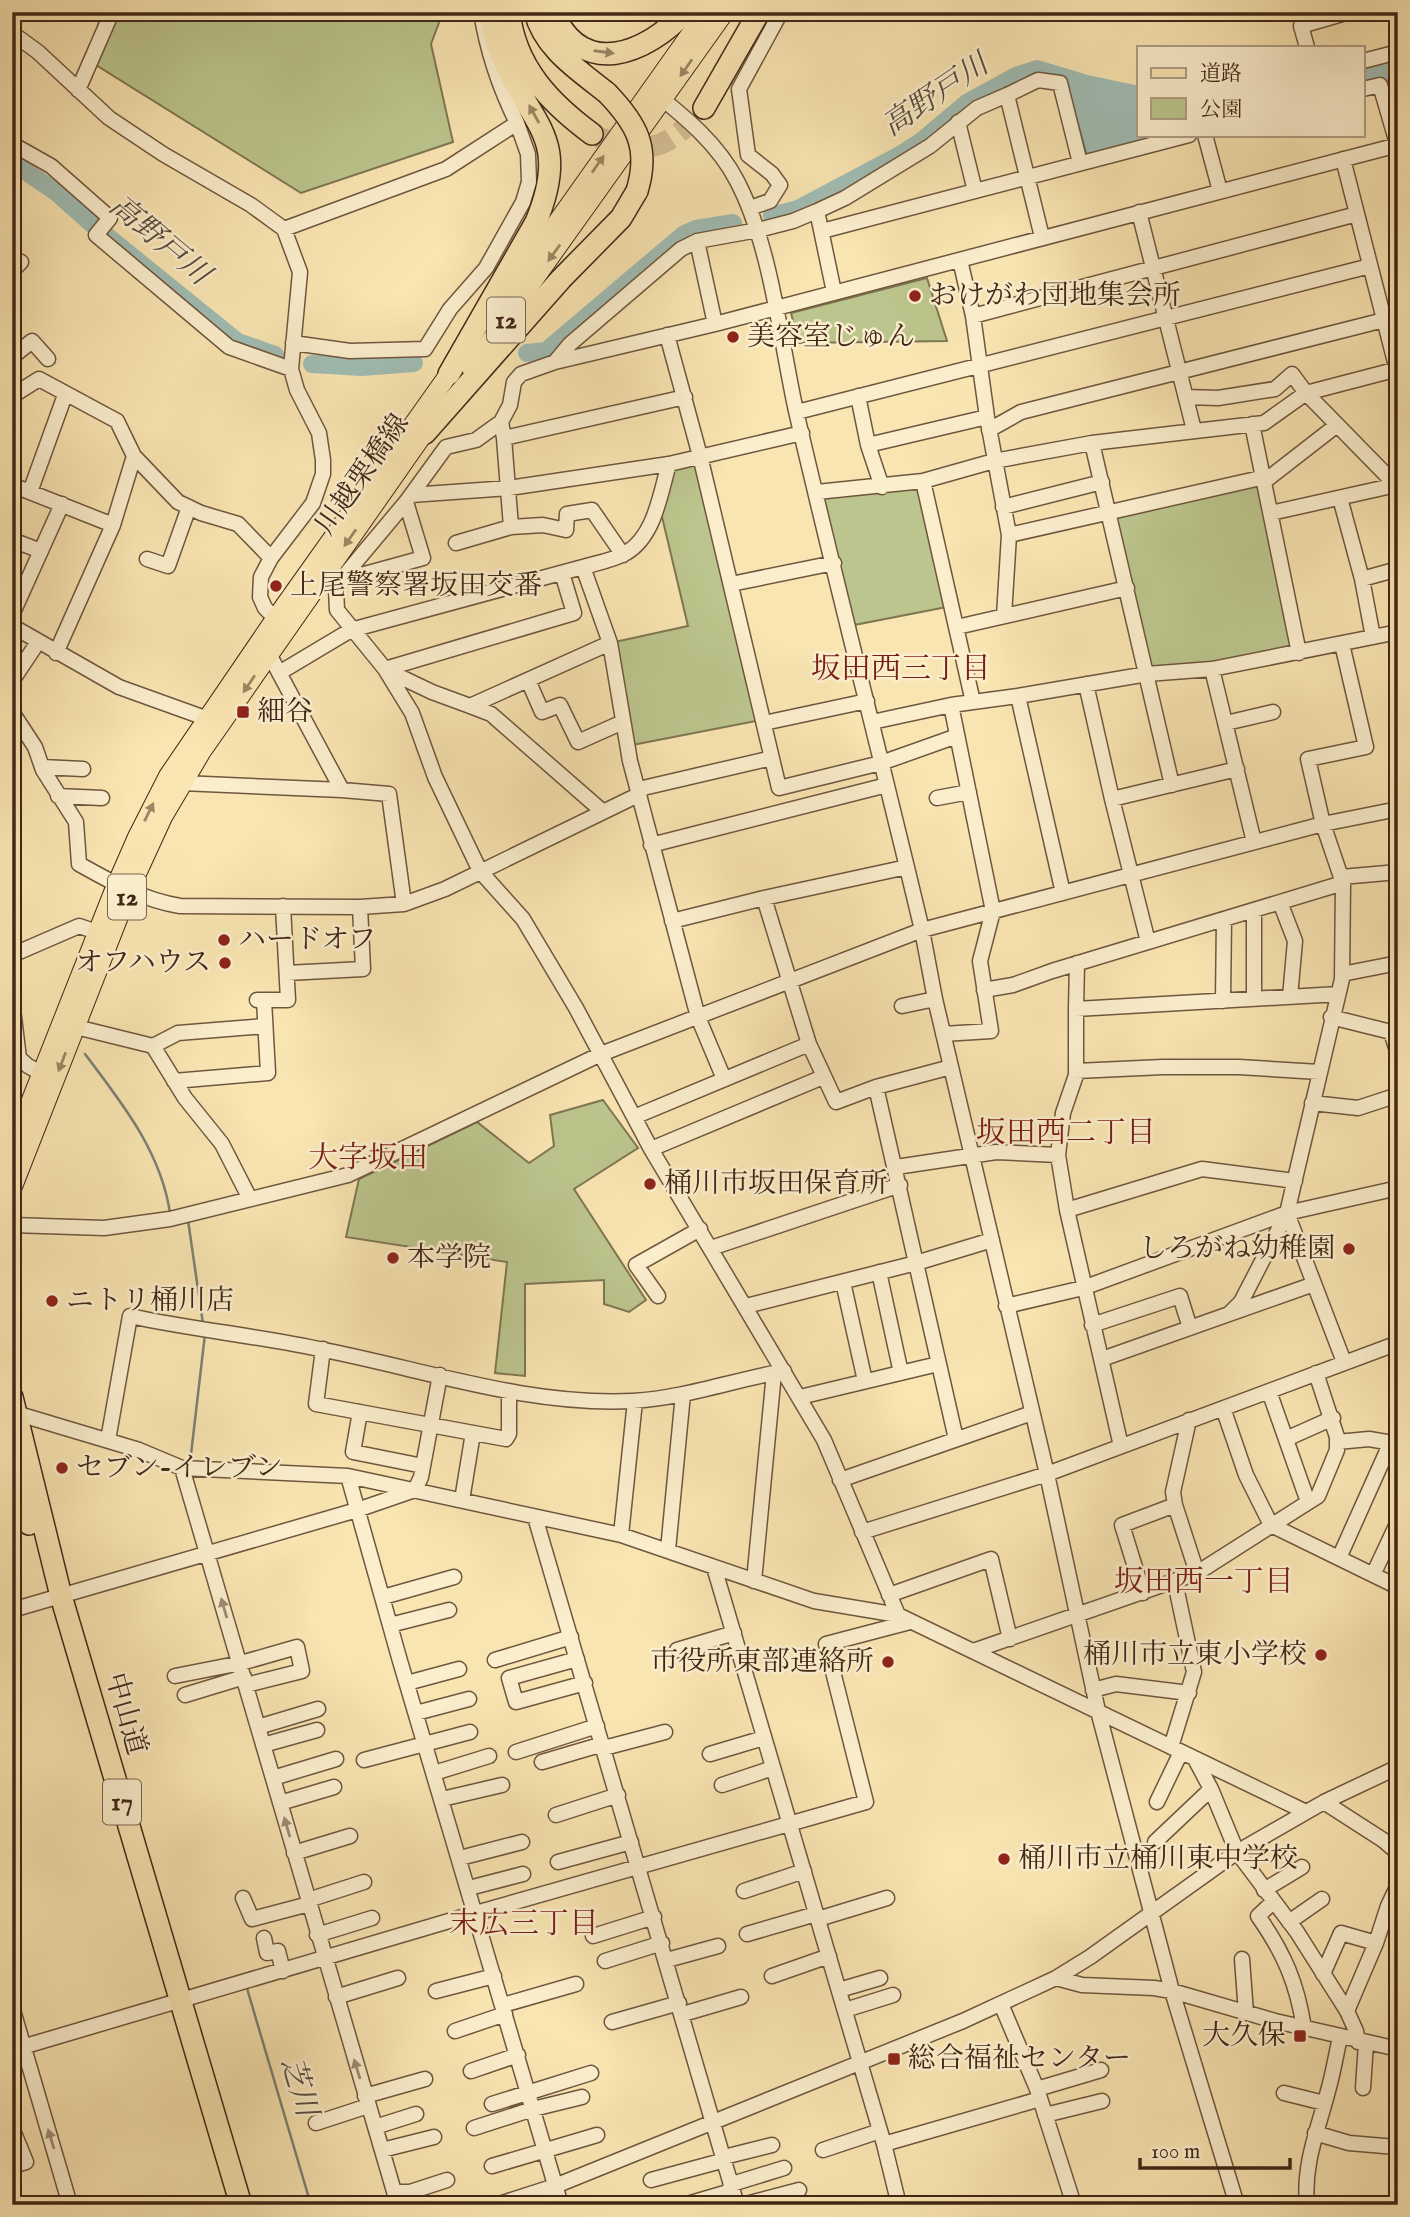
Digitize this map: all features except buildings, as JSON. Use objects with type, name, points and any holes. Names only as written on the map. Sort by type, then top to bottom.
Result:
[{"type":"highway","points":[[449,374],[536,222],[546,199],[550,177],[550,156],[545,135],[505,64],[495,40],[492,12]]},
{"type":"highway","points":[[509,12],[514,41],[530,75],[548,97],[592,134]]},
{"type":"highway","points":[[425,433],[561,279],[621,218],[637,191],[643,160],[641,143],[634,125],[607,93],[558,52],[545,36],[535,12]]},
{"type":"highway","points":[[553,12],[562,29],[574,40],[595,51],[620,54],[652,42],[685,12]]},
{"type":"highway","points":[[704,107],[759,12]]},
{"type":"highway","name":"中山道","points":[[14,1407],[55,1597]]},
{"type":"highway","name":"中山道","points":[[12,1461],[175,2001],[241,2205]]},
{"type":"highway","name":"中山道","points":[[175,2001],[228,2205]]},
{"type":"main road","name":"川越栗橋線","points":[[12,1189],[76,1027],[123,888],[168,776],[208,719],[425,433],[657,95],[706,12]]},
{"type":"main road","name":"川越栗橋線","points":[[12,1148],[97,932],[183,783],[269,654],[281,623],[449,374],[657,95],[725,12]]},
{"type":"street","points":[[78,90],[113,12]]},
{"type":"street","points":[[293,343],[350,351],[425,349],[450,309],[486,268],[523,202],[529,182],[528,154],[485,38],[481,12]]},
{"type":"street","points":[[750,208],[770,201],[780,185],[772,174],[748,155],[739,89],[781,12]]},
{"type":"street","points":[[1307,46],[1301,26],[1349,12]]},
{"type":"street","points":[[12,33],[38,52],[109,118],[163,154],[251,205],[284,229],[300,272],[291,369],[297,390],[319,432],[323,447],[323,474],[313,503],[271,558],[261,577],[260,597],[265,608],[281,623]]},
{"type":"street","points":[[1364,61],[1398,52]]},
{"type":"street","points":[[555,362],[570,344],[681,248],[697,241],[793,221],[845,198],[930,146],[977,108],[1038,80],[1060,83],[1080,163]]},
{"type":"street","points":[[904,1618],[889,1595],[824,1440],[800,1397],[779,1372],[746,1306],[651,1149],[601,1054],[523,919],[480,871],[435,777],[412,713],[385,669],[337,610],[336,589],[446,447],[476,440],[500,422],[510,405],[514,382],[521,374],[555,362],[715,324],[1398,146],[1380,85],[1364,89]]},
{"type":"street","points":[[657,95],[685,117],[723,158],[750,208],[758,230],[797,412],[922,930],[935,999],[1046,1474],[1098,1711],[1172,1991],[1237,2205]]},
{"type":"street","points":[[1007,95],[1042,237]]},
{"type":"street","points":[[958,122],[975,191]]},
{"type":"street","points":[[284,229],[446,169],[517,123]]},
{"type":"street","points":[[822,231],[1185,136]]},
{"type":"street","points":[[1205,136],[1220,191]]},
{"type":"street","points":[[12,144],[51,166],[110,218],[96,234],[229,347],[291,369]]},
{"type":"street","points":[[817,492],[923,481],[994,461],[1093,443],[1264,422],[1306,393],[1397,371],[1343,159]]},
{"type":"street","points":[[817,211],[834,292]]},
{"type":"street","points":[[1139,212],[1194,430]]},
{"type":"street","points":[[973,316],[1357,215]]},
{"type":"street","points":[[697,241],[715,324]]},
{"type":"street","points":[[12,258],[21,262],[12,271]]},
{"type":"street","points":[[960,260],[973,316],[994,461],[1009,535],[1004,616]]},
{"type":"street","points":[[797,412],[1370,266]]},
{"type":"street","points":[[868,445],[988,424],[1021,412],[1384,320]]},
{"type":"street","points":[[667,335],[700,456],[779,788],[881,763],[957,736]]},
{"type":"street","points":[[12,357],[32,341],[48,359]]},
{"type":"street","points":[[1186,397],[1218,398],[1275,388],[1292,374],[1306,393],[1397,486]]},
{"type":"street","points":[[12,396],[39,379],[117,421],[134,456],[178,502],[201,513],[238,524],[271,558]]},
{"type":"street","points":[[30,492],[65,395]]},
{"type":"street","points":[[858,396],[868,445],[882,487]]},
{"type":"street","points":[[505,438],[685,397]]},
{"type":"street","points":[[500,422],[505,438],[511,527]]},
{"type":"street","points":[[1252,424],[1299,653]]},
{"type":"street","points":[[1009,535],[1265,479],[1337,425]]},
{"type":"street","points":[[408,499],[509,488],[669,464],[802,433]]},
{"type":"street","points":[[1093,443],[1172,785]]},
{"type":"street","points":[[56,653],[113,525],[134,456]]},
{"type":"street","points":[[279,673],[351,630],[623,555],[634,548],[648,532],[669,464]]},
{"type":"street","points":[[923,481],[973,702]]},
{"type":"street","points":[[1003,507],[1102,482]]},
{"type":"street","points":[[12,485],[113,525]]},
{"type":"street","points":[[1271,513],[1397,486]]},
{"type":"street","points":[[1340,498],[1362,579],[1373,637]]},
{"type":"street","points":[[349,570],[361,575],[423,558],[408,499]]},
{"type":"street","points":[[12,615],[62,504]]},
{"type":"street","points":[[147,559],[168,566],[189,507]]},
{"type":"street","points":[[456,543],[511,527],[543,525],[566,530],[567,514],[592,510],[623,555]]},
{"type":"street","points":[[12,540],[41,551]]},
{"type":"street","points":[[731,584],[834,563]]},
{"type":"street","points":[[583,567],[610,643],[638,795],[698,1017],[724,1079]]},
{"type":"street","points":[[1362,579],[1398,569]]},
{"type":"street","points":[[385,669],[574,613],[562,573]]},
{"type":"street","points":[[957,627],[1127,588]]},
{"type":"street","points":[[12,626],[119,687],[208,719]]},
{"type":"street","points":[[872,722],[951,705],[1147,674],[1212,669],[1398,632]]},
{"type":"street","points":[[12,681],[38,642]]},
{"type":"street","points":[[470,706],[610,643]]},
{"type":"street","points":[[1230,1313],[1241,1302],[1287,1213],[1342,974],[1342,880],[1323,824],[1308,760],[1366,747],[1342,643]]},
{"type":"street","points":[[269,654],[342,790]]},
{"type":"street","points":[[385,669],[432,692],[491,714],[602,811]]},
{"type":"street","points":[[1212,669],[1254,842]]},
{"type":"street","points":[[528,680],[542,712],[560,705],[578,742],[623,722]]},
{"type":"street","points":[[1086,684],[1148,942]]},
{"type":"street","points":[[1018,696],[1063,893]]},
{"type":"street","points":[[764,723],[867,701]]},
{"type":"street","points":[[943,1034],[991,1031],[979,961],[993,911],[951,705]]},
{"type":"street","points":[[12,712],[35,747],[42,767],[58,796],[76,822],[79,864],[156,902],[180,905],[360,907],[404,904],[444,889],[638,795],[643,788],[772,758]]},
{"type":"street","points":[[1226,723],[1273,712]]},
{"type":"street","points":[[42,767],[83,769]]},
{"type":"street","points":[[1112,799],[1237,769]]},
{"type":"street","points":[[183,783],[389,794],[404,904]]},
{"type":"street","points":[[651,845],[887,785]]},
{"type":"street","points":[[937,798],[969,792]]},
{"type":"street","points":[[58,796],[102,798]]},
{"type":"street","points":[[12,1225],[104,1228],[187,1216],[348,1175],[601,1054],[922,930],[1323,824],[1398,809]]},
{"type":"street","points":[[672,922],[764,898],[906,867]]},
{"type":"street","points":[[984,990],[1013,985],[1280,902],[1342,880],[1398,872]]},
{"type":"street","points":[[764,898],[808,1044],[836,1101],[951,1067]]},
{"type":"street","points":[[1280,902],[1295,941],[1290,997]]},
{"type":"street","points":[[174,1081],[268,1073],[265,1026],[260,1000],[288,1000],[283,906]]},
{"type":"street","points":[[287,973],[363,969],[360,907]]},
{"type":"street","points":[[1254,910],[1254,999]]},
{"type":"street","points":[[1223,1001],[1224,919]]},
{"type":"street","points":[[12,955],[79,926],[97,932]]},
{"type":"street","points":[[1077,963],[1076,1071],[1063,1113],[1058,1154],[1083,1288],[1122,1446]]},
{"type":"street","points":[[1342,974],[1398,963]]},
{"type":"street","points":[[1076,1009],[1338,994]]},
{"type":"street","points":[[902,1006],[935,999]]},
{"type":"street","points":[[12,1001],[19,1058],[41,1073]]},
{"type":"street","points":[[1331,1017],[1394,1033],[1398,1054]]},
{"type":"street","points":[[76,1027],[153,1046],[177,1033],[265,1026]]},
{"type":"street","points":[[634,1117],[808,1044]]},
{"type":"street","points":[[153,1046],[198,1116],[222,1144],[250,1199]]},
{"type":"street","points":[[1076,1071],[1240,1067],[1319,1072]]},
{"type":"street","points":[[651,1149],[823,1077]]},
{"type":"street","points":[[876,1087],[956,1439]]},
{"type":"street","points":[[1312,1103],[1358,1108],[1398,1095]]},
{"type":"street","points":[[896,1167],[996,1152],[1058,1154]]},
{"type":"street","points":[[1067,1210],[1202,1169],[1294,1181]]},
{"type":"street","points":[[711,1248],[900,1185]]},
{"type":"street","points":[[1006,1306],[1083,1288],[1287,1213],[1398,1188]]},
{"type":"street","points":[[1287,1213],[1344,1362]]},
{"type":"street","points":[[658,1296],[636,1265],[700,1229]]},
{"type":"street","points":[[746,1306],[916,1263],[992,1240]]},
{"type":"street","points":[[879,1272],[901,1373]]},
{"type":"street","points":[[843,1282],[865,1381]]},
{"type":"street","points":[[1102,1359],[1314,1284]]},
{"type":"street","points":[[1092,1325],[1180,1296],[1191,1328]]},
{"type":"street","points":[[108,1440],[130,1316],[180,1327],[210,1329],[323,1349],[509,1393],[592,1401],[635,1401],[683,1394],[779,1372]]},
{"type":"street","points":[[862,1532],[1046,1474],[1398,1343]]},
{"type":"street","points":[[323,1349],[316,1404],[506,1439],[509,1434],[509,1393]]},
{"type":"street","points":[[800,1397],[938,1364]]},
{"type":"street","points":[[754,1581],[779,1372]]},
{"type":"street","points":[[973,1651],[1197,1573],[1318,1496],[1337,1450],[1337,1441],[1333,1418],[1316,1373]]},
{"type":"street","points":[[415,1490],[423,1466],[440,1375]]},
{"type":"street","points":[[1269,1391],[1308,1502]]},
{"type":"street","points":[[668,1550],[683,1394]]},
{"type":"street","points":[[621,1535],[635,1401]]},
{"type":"street","points":[[14,1407],[139,1450],[182,1468],[348,1476],[621,1535],[814,1601],[904,1618],[1306,1812]]},
{"type":"street","points":[[1223,1408],[1246,1475],[1270,1525],[1398,1587]]},
{"type":"street","points":[[360,1412],[353,1452],[423,1466]]},
{"type":"street","points":[[841,1480],[1032,1413]]},
{"type":"street","points":[[1286,1439],[1333,1418]]},
{"type":"street","points":[[1189,1420],[1173,1492],[1197,1573]]},
{"type":"street","points":[[462,1500],[473,1433]]},
{"type":"street","points":[[1337,1441],[1369,1439],[1394,1443],[1339,1558]]},
{"type":"street","points":[[182,1468],[396,2199],[447,2180]]},
{"type":"street","points":[[348,1476],[561,2205]]},
{"type":"street","points":[[12,1610],[357,1510],[415,1490]]},
{"type":"street","points":[[1143,1593],[1122,1525],[1175,1505]]},
{"type":"street","points":[[535,1517],[724,2159],[740,2205],[799,2190]]},
{"type":"street","points":[[1373,1575],[1396,1526]]},
{"type":"street","points":[[889,1595],[990,1559],[1010,1639]]},
{"type":"street","points":[[714,1567],[845,2010],[899,2205]]},
{"type":"street","points":[[383,1597],[454,1577]]},
{"type":"street","points":[[1157,1802],[1176,1749],[1194,1672],[1175,1582]]},
{"type":"street","points":[[390,1625],[449,1610]]},
{"type":"street","points":[[18,2048],[866,1802],[826,1644],[904,1618]]},
{"type":"street","points":[[677,1650],[734,1633]]},
{"type":"street","points":[[495,1660],[571,1637]]},
{"type":"street","points":[[577,1659],[509,1678],[516,1702],[585,1683]]},
{"type":"street","points":[[407,1683],[459,1669]]},
{"type":"street","points":[[175,1676],[244,1675]]},
{"type":"street","points":[[185,1695],[244,1675]]},
{"type":"street","points":[[1093,1690],[1116,1684],[1189,1693]]},
{"type":"street","points":[[416,1713],[469,1699]]},
{"type":"street","points":[[258,1727],[318,1709]]},
{"type":"street","points":[[516,1752],[597,1726]]},
{"type":"street","points":[[263,1745],[317,1730]]},
{"type":"street","points":[[364,1760],[470,1732]]},
{"type":"street","points":[[542,1762],[665,1732]]},
{"type":"street","points":[[710,1754],[764,1738]]},
{"type":"street","points":[[434,1773],[488,1756]]},
{"type":"street","points":[[273,1778],[336,1759]]},
{"type":"street","points":[[1195,1759],[1211,1789],[1237,1853],[1289,1922],[1347,2011],[1362,2042],[1363,2088]]},
{"type":"street","points":[[496,2205],[555,2186],[1001,2004],[1056,1978],[1237,1853],[1324,1802],[1398,1767]]},
{"type":"street","points":[[722,1785],[773,1768]]},
{"type":"street","points":[[442,1800],[502,1785]]},
{"type":"street","points":[[280,1803],[334,1787]]},
{"type":"street","points":[[1155,1842],[1211,1789]]},
{"type":"street","points":[[556,1815],[618,1795]]},
{"type":"street","points":[[1324,1802],[1383,1840],[1398,1853]]},
{"type":"street","points":[[294,1853],[350,1836]]},
{"type":"street","points":[[460,1858],[522,1842]]},
{"type":"street","points":[[558,1862],[631,1842]]},
{"type":"street","points":[[1264,1890],[1302,1867]]},
{"type":"street","points":[[744,1891],[804,1871]]},
{"type":"street","points":[[469,1888],[523,1874]]},
{"type":"street","points":[[243,1898],[252,1919],[364,1882]]},
{"type":"street","points":[[1347,2011],[1393,1908],[1398,1885]]},
{"type":"street","points":[[747,1934],[887,1898]]},
{"type":"street","points":[[1289,1922],[1322,1899]]},
{"type":"street","points":[[1273,1902],[1258,1916],[1287,1964],[1299,1997],[1304,2028]]},
{"type":"street","points":[[593,1936],[654,1917]]},
{"type":"street","points":[[317,1935],[372,1918]]},
{"type":"street","points":[[1323,1974],[1341,1933],[1376,1943]]},
{"type":"street","points":[[264,1938],[267,1953],[278,1951],[283,1971]]},
{"type":"street","points":[[605,1961],[662,1943]]},
{"type":"street","points":[[667,1960],[718,1946]]},
{"type":"street","points":[[772,1976],[829,1956]]},
{"type":"street","points":[[1242,1959],[1247,2013]]},
{"type":"street","points":[[436,1991],[495,1976]]},
{"type":"street","points":[[336,1997],[398,1978]]},
{"type":"street","points":[[839,1990],[880,1978]]},
{"type":"street","points":[[1056,1978],[1082,1985],[1172,1991],[1340,2038],[1398,2049]]},
{"type":"street","points":[[455,2031],[504,2009],[576,1984]]},
{"type":"street","points":[[845,2010],[893,1995]]},
{"type":"street","points":[[612,2022],[741,1997]]},
{"type":"street","points":[[1001,2004],[1038,2094],[1074,2205]]},
{"type":"street","points":[[12,2007],[18,2048],[70,2205]]},
{"type":"street","points":[[1307,2205],[1307,2166],[1340,2038]]},
{"type":"street","points":[[471,2071],[517,2055]]},
{"type":"street","points":[[823,2150],[882,2138],[1038,2094],[1101,2070]]},
{"type":"street","points":[[492,2104],[591,2073]]},
{"type":"street","points":[[316,2123],[425,2078]]},
{"type":"street","points":[[1284,2093],[1324,2103]]},
{"type":"street","points":[[474,2128],[582,2097]]},
{"type":"street","points":[[1045,2115],[1102,2101]]},
{"type":"street","points":[[375,2127],[416,2114]]},
{"type":"street","points":[[12,2128],[26,2162],[12,2166]]},
{"type":"street","points":[[1315,2133],[1349,2143],[1396,2147]]},
{"type":"street","points":[[492,2166],[597,2135]]},
{"type":"street","points":[[382,2150],[434,2137]]},
{"type":"street","points":[[651,2180],[772,2145]]},
{"type":"street","points":[[684,2205],[728,2192],[732,2184],[784,2168]]},
{"type":"green space","points":[[102,12],[443,12],[431,44],[453,142],[301,193],[88,60]]},
{"type":"green space","points":[[927,278],[947,341],[799,343],[791,313]]},
{"type":"green space","points":[[700,456],[756,721],[627,746],[610,643],[688,626],[658,500],[669,464]]},
{"type":"green space","points":[[1265,477],[1299,653],[1147,674],[1109,512]]},
{"type":"green space","points":[[923,481],[952,606],[849,626],[817,492]]},
{"type":"green space","points":[[603,1100],[638,1148],[574,1189],[646,1300],[629,1312],[604,1304],[604,1280],[525,1284],[525,1376],[495,1373],[507,1262],[346,1237],[359,1179],[477,1122],[529,1163],[554,1146],[550,1115]]},
{"type":"water","points":[[1067,84],[1137,98],[1137,136],[1158,136],[1087,156]]},
{"type":"waterway","points":[[1288,12],[1292,21]]},
{"type":"waterway","name":"高野戸川","points":[[1364,76],[1398,67]]},
{"type":"waterway","name":"高野戸川","points":[[772,216],[798,209],[900,155],[923,140],[967,103],[1016,76],[1037,69],[1087,84],[1137,95]]},
{"type":"waterway","points":[[1386,70],[1398,119]]},
{"type":"waterway","name":"高野戸川","points":[[12,162],[56,192],[238,342],[275,355]]},
{"type":"waterway","name":"高野戸川","points":[[527,353],[546,351],[683,235],[696,229],[733,223]]},
{"type":"waterway","name":"高野戸川","points":[[312,364],[362,367],[414,363]]},
{"type":"waterway","points":[[85,1054],[138,1128],[149,1148],[165,1190],[170,1213]]},
{"type":"waterway","points":[[188,1220],[203,1324]]},
{"type":"waterway","points":[[190,1463],[205,1334]]},
{"type":"waterway","name":"芝川","points":[[246,1985],[311,2205]]},
{"type":"tunnel","points":[[592,134],[627,146],[654,146],[678,134],[704,108]]},
{"type":"place","name":"おけがわ団地集会所","points":[[915,296]]},
{"type":"place","name":"美容室じゅん","points":[[733,337]]},
{"type":"place","name":"上尾警察署坂田交番","points":[[276,586]]},
{"type":"place","name":"細谷","points":[[243,712]]},
{"type":"place","name":"ハードオフ","points":[[224,940]]},
{"type":"place","name":"オフハウス","points":[[225,963]]},
{"type":"place","name":"桶川市坂田保育所","points":[[650,1184]]},
{"type":"place","name":"しろがね幼稚園","points":[[1349,1249]]},
{"type":"place","name":"本学院","points":[[393,1258]]},
{"type":"place","name":"ニトリ桶川店","points":[[52,1301]]},
{"type":"place","name":"セブン-イレブン","points":[[62,1468]]},
{"type":"place","name":"桶川市立東小学校","points":[[1321,1655]]},
{"type":"place","name":"市役所東部連絡所","points":[[888,1662]]},
{"type":"place","name":"桶川市立桶川東中学校","points":[[1004,1859]]},
{"type":"place","name":"大久保","points":[[1300,2036]]},
{"type":"place","name":"総合福祉センター","points":[[894,2059]]},
{"type":"district","name":"坂田西三丁目","points":[[901,670]]},
{"type":"district","name":"坂田西二丁目","points":[[1066,1134]]},
{"type":"district","name":"大字坂田","points":[[368,1159]]},
{"type":"district","name":"坂田西一丁目","points":[[1204,1583]]},
{"type":"district","name":"末広三丁目","points":[[524,1925]]}]
